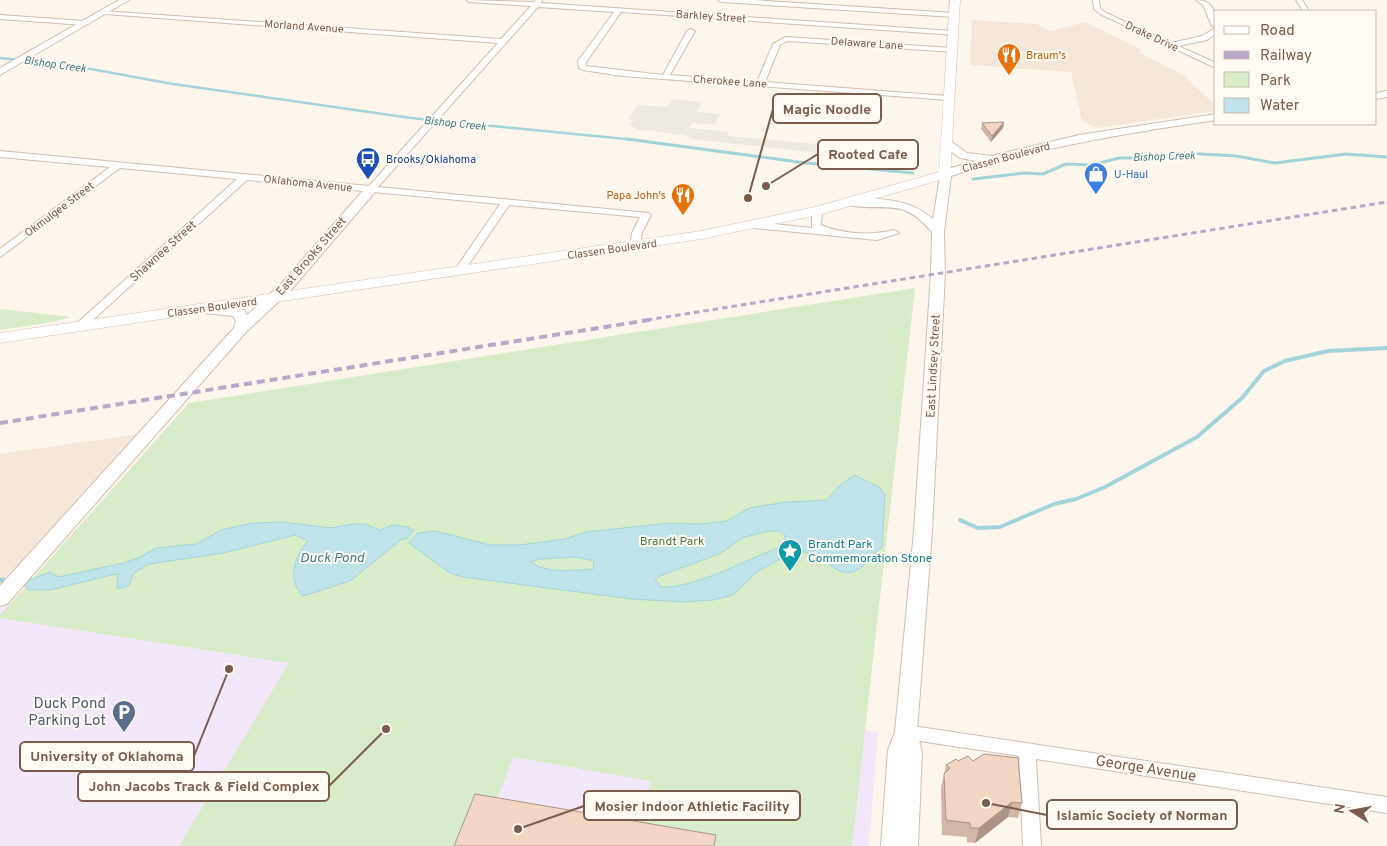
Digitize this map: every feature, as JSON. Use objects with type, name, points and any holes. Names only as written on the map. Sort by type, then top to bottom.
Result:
[{"type":"main road","name":"East Lindsey Street","points":[[945,174],[955,0]]},
{"type":"main road","name":"Classen Boulevard","points":[[0,338],[635,246],[754,225],[816,211],[945,174]]},
{"type":"street","points":[[0,72],[126,0]]},
{"type":"street","name":"Barkley Street","points":[[469,0],[537,2],[619,10],[952,33]]},
{"type":"street","points":[[721,0],[768,1],[954,15]]},
{"type":"street","points":[[855,9],[858,0]]},
{"type":"street","name":"Drake Drive","points":[[1096,0],[1096,7],[1101,13],[1214,65]]},
{"type":"street","points":[[1199,0],[1206,4],[1214,22]]},
{"type":"street","name":"East Brooks Street","points":[[1,598],[186,393],[241,329],[294,277],[537,2]]},
{"type":"street","name":"Cherokee Lane","points":[[619,10],[582,61],[581,67],[595,71],[948,98]]},
{"type":"street","name":"Morland Avenue","points":[[105,12],[504,41]]},
{"type":"street","points":[[0,17],[85,23]]},
{"type":"street","points":[[666,76],[691,31]]},
{"type":"street","points":[[1170,44],[1204,38],[1214,31]]},
{"type":"street","name":"Delaware Lane","points":[[760,84],[776,44],[782,40],[798,38],[952,50]]},
{"type":"street","name":"Classen Boulevard","points":[[945,174],[993,158],[1098,134],[1214,117]]},
{"type":"street","points":[[948,144],[964,156],[993,158]]},
{"type":"street","name":"Oklahoma Avenue","points":[[0,154],[646,215],[637,234],[635,246]]},
{"type":"street","name":"Okmulgee Street","points":[[0,254],[118,165]]},
{"type":"street","name":"East Lindsey Street","points":[[893,846],[899,750],[906,732],[923,531],[938,273],[938,232],[945,174]]},
{"type":"street","name":"Shawnee Street","points":[[80,326],[245,177]]},
{"type":"street","points":[[459,271],[507,201]]},
{"type":"street","points":[[851,202],[893,204],[912,208],[921,212],[938,232]]},
{"type":"street","points":[[816,211],[816,226],[833,232]]},
{"type":"street","points":[[754,225],[877,236],[894,233]]},
{"type":"street","points":[[294,277],[292,285],[294,289],[316,292]]},
{"type":"street","points":[[198,309],[239,313],[243,321],[241,329]]},
{"type":"street","name":"East Lindsey Street","points":[[906,732],[911,752],[906,846]]},
{"type":"street","name":"George Avenue","points":[[906,732],[1387,805]]},
{"type":"street","points":[[1027,750],[1032,846]]},
{"type":"shaded area","points":[[972,20],[1037,24],[1051,31],[1085,22],[1143,50],[1138,52],[1189,78],[1185,78],[1214,103],[1214,111],[1097,128],[1082,121],[1071,72],[970,65]]},
{"type":"shaded area","points":[[672,99],[702,102],[697,112],[720,114],[715,125],[691,123],[689,128],[729,132],[728,136],[849,147],[847,156],[691,139],[688,136],[649,130],[643,132],[628,124],[633,120],[628,119],[637,105],[667,107]]},
{"type":"shaded area","points":[[140,434],[0,588],[0,454]]},
{"type":"shaded area","points":[[5,602],[878,732],[869,846],[0,846],[0,607]]},
{"type":"green space","name":"Brandt Park","points":[[915,288],[852,846],[658,846],[635,842],[651,781],[513,757],[494,808],[467,846],[179,846],[289,663],[0,618],[0,615],[189,403]]},
{"type":"green space","points":[[0,309],[71,317],[53,322],[0,330]]},
{"type":"water","points":[[854,475],[879,487],[885,495],[882,547],[865,564],[853,572],[841,571],[816,556],[797,550],[758,571],[733,595],[713,600],[684,602],[632,599],[463,577],[450,573],[409,543],[418,533],[435,531],[490,545],[520,545],[565,539],[586,532],[670,523],[700,524],[727,521],[749,508],[787,502],[827,500],[839,486]],"holes":[[[768,531],[779,531],[784,534],[786,541],[780,547],[688,584],[661,587],[655,579],[721,553],[742,538]],[[577,557],[594,561],[593,569],[552,570],[537,566],[531,562],[539,559]]]},
{"type":"water","name":"Duck Pond","points":[[283,522],[331,528],[365,524],[380,530],[393,525],[409,527],[409,529],[414,530],[407,539],[402,539],[350,581],[303,596],[295,583],[294,569],[299,554],[308,541],[295,535],[223,553],[149,564],[134,573],[129,585],[124,588],[117,588],[118,574],[50,590],[28,590],[24,585],[29,580],[50,572],[58,577],[123,563],[138,558],[156,548],[196,544],[221,530],[252,523]]},
{"type":"building","points":[[1004,122],[992,136],[982,123]]},
{"type":"building","points":[[984,754],[1018,758],[1022,803],[1012,802],[979,828],[971,828],[970,823],[946,820],[944,774],[950,768],[946,765],[956,759],[958,761],[968,756],[973,761]]},
{"type":"building","points":[[475,794],[716,835],[714,846],[454,846]]},
{"type":"waterway","name":"Bishop Creek","points":[[0,58],[63,64],[173,84],[411,118],[630,139]]},
{"type":"waterway","name":"Bishop Creek","points":[[630,139],[636,140]]},
{"type":"waterway","name":"Bishop Creek","points":[[630,139],[806,163],[913,173]]},
{"type":"waterway","name":"Bishop Creek","points":[[973,179],[1025,173],[1043,174],[1066,164],[1092,165],[1119,158],[1146,158],[1185,153],[1236,156],[1275,163],[1346,154],[1387,157]]},
{"type":"waterway","points":[[960,520],[978,528],[1000,527],[1054,504],[1076,499],[1105,487],[1197,437],[1242,398],[1264,371],[1285,361],[1328,351],[1387,348]]},
{"type":"waterway","points":[[0,580],[10,581]]},
{"type":"railway","points":[[647,320],[1387,202]]},
{"type":"railway","points":[[0,423],[655,319]]},
{"type":"place","name":"Braum's","points":[[1009,76]]},
{"type":"place","name":"Brooks/Oklahoma","points":[[368,180]]},
{"type":"place","name":"Rooted Cafe","points":[[766,186]]},
{"type":"place","name":"U-Haul","points":[[1096,195]]},
{"type":"place","name":"Magic Noodle","points":[[748,198]]},
{"type":"place","name":"Papa John's","points":[[683,216]]},
{"type":"place","name":"Brandt Park Commemoration Stone","points":[[790,572]]},
{"type":"place","name":"University of Oklahoma","points":[[229,669]]},
{"type":"place","name":"John Jacobs Track & Field Complex","points":[[386,729]]},
{"type":"place","name":"Duck Pond Parking Lot","points":[[124,733]]},
{"type":"place","name":"Islamic Society of Norman","points":[[986,803]]},
{"type":"place","name":"Mosier Indoor Athletic Facility","points":[[518,829]]}]
